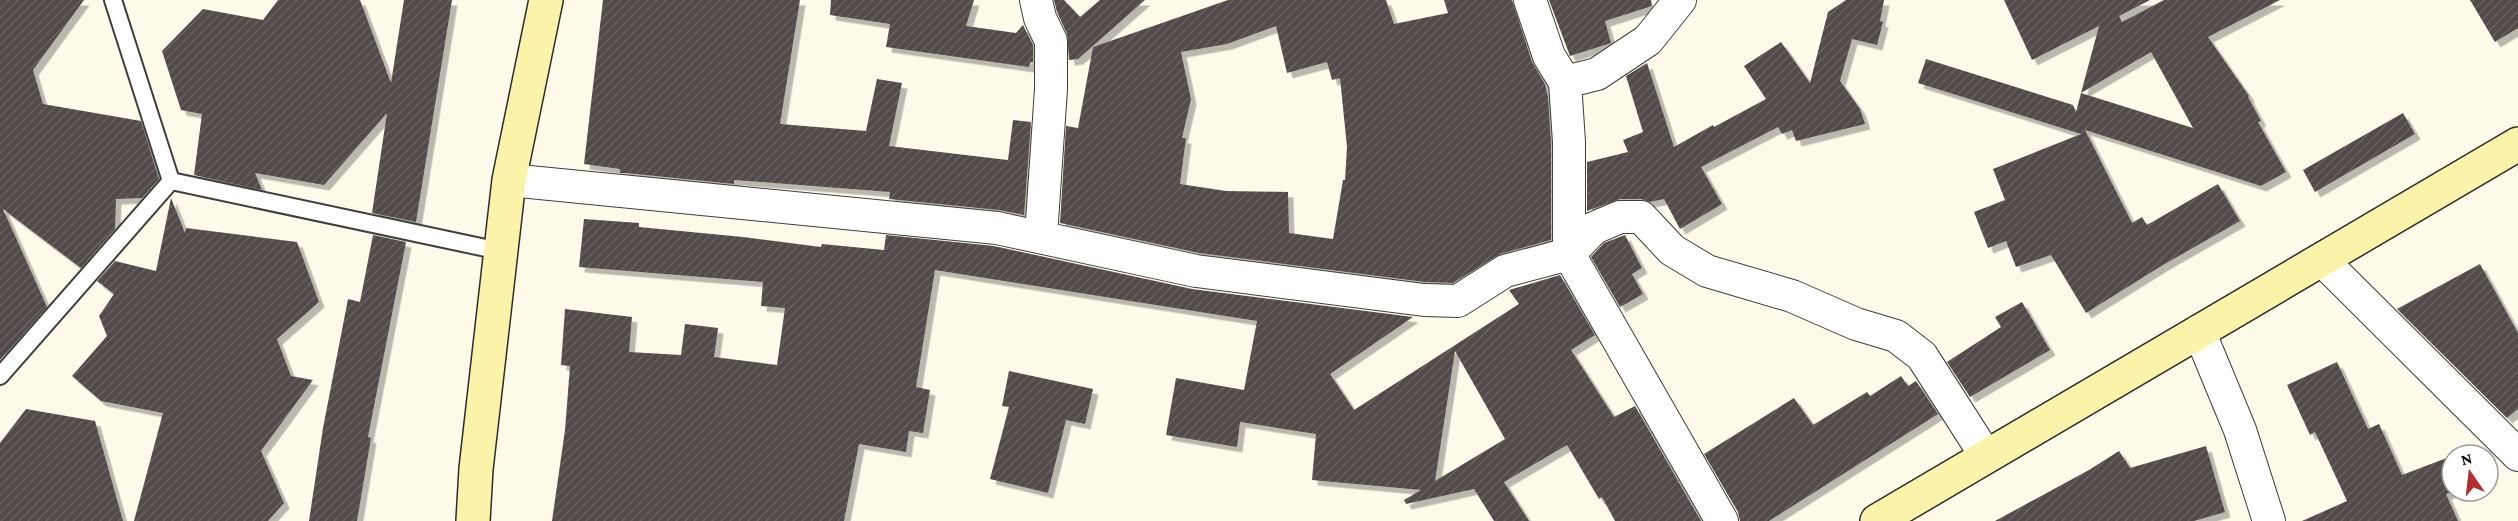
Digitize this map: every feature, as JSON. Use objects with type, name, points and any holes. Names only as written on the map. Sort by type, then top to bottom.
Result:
[{"type":"main road","points":[[473,521],[476,469],[509,180],[546,0]]},
{"type":"main road","points":[[1877,521],[2518,144]]},
{"type":"main road","points":[[460,521],[476,469]]},
{"type":"street","points":[[1036,0],[1040,18],[1051,41],[1051,89],[1041,236]]},
{"type":"street","points":[[1530,0],[1548,56],[1565,82],[1569,142],[1569,254],[1722,521]]},
{"type":"street","points":[[1565,82],[1597,74],[1648,40],[1680,0]]},
{"type":"street","points":[[509,180],[997,228],[1196,271],[1424,300],[1458,301],[1505,271],[1569,254],[1593,228],[1620,217],[1641,218],[1672,250],[1707,271],[1792,296],[1856,324],[1896,336],[1922,356],[1986,456]]},
{"type":"street","points":[[2322,260],[2518,455]]},
{"type":"street","points":[[2199,331],[2240,430],[2269,521]]},
{"type":"lane","points":[[113,0],[171,181]]},
{"type":"lane","points":[[171,181],[500,251]]},
{"type":"lane","points":[[0,376],[171,181]]},
{"type":"building","points":[[0,0],[84,0],[33,70],[43,104],[141,121],[159,179],[142,198],[116,199],[115,229],[81,268],[3,209],[47,307],[0,360]]},
{"type":"building","points":[[278,0],[360,0],[391,83],[404,0],[452,0],[416,222],[372,213],[387,113],[324,185],[255,173],[262,190],[194,175],[202,114],[181,110],[162,51],[203,9],[263,20]]},
{"type":"building","points":[[603,0],[800,0],[780,124],[866,131],[877,79],[902,83],[889,146],[1008,160],[1013,120],[1031,122],[1024,215],[999,210],[889,199],[890,192],[734,180],[734,184],[620,173],[620,169],[584,164]]},
{"type":"building","points":[[831,0],[974,0],[966,26],[1016,33],[1023,25],[1033,45],[1033,62],[1030,62],[1029,67],[886,47],[890,24],[830,15]]},
{"type":"building","points":[[1054,0],[1064,0],[1080,17],[1100,0],[1145,0],[1078,59],[1069,60],[1067,34]]},
{"type":"building","points":[[1228,0],[1386,0],[1394,24],[1448,13],[1444,0],[1512,0],[1532,62],[1545,84],[1548,97],[1551,143],[1551,240],[1500,254],[1453,283],[1425,282],[1199,253],[1060,223],[1066,126],[1078,128],[1093,47]],"holes":[[[1276,26],[1287,73],[1327,62],[1332,80],[1340,78],[1347,147],[1345,180],[1343,180],[1333,239],[1289,233],[1288,192],[1226,191],[1180,184],[1186,138],[1182,138],[1191,99],[1181,52],[1227,44]]]},
{"type":"building","points":[[1549,0],[1651,0],[1652,6],[1605,21],[1611,43],[1570,56]]},
{"type":"building","points":[[1846,0],[1884,0],[1880,21],[1883,22],[1877,45],[1852,39],[1840,81],[1860,109],[1865,124],[1796,141],[1792,130],[1782,134],[1778,127],[1701,167],[1722,204],[1680,229],[1664,199],[1650,202],[1641,199],[1620,199],[1587,211],[1587,162],[1628,152],[1623,140],[1643,132],[1626,76],[1647,63],[1674,147],[1766,99],[1744,66],[1781,42],[1810,83],[1828,12]]},
{"type":"building","points":[[2004,0],[2150,0],[2119,16],[2122,22],[2164,0],[2280,0],[2208,37],[2249,96],[2261,121],[2258,122],[2286,172],[2261,186],[2085,130],[2132,223],[2142,217],[2147,225],[2218,184],[2240,221],[2086,313],[2051,255],[2016,267],[2006,241],[1988,248],[1974,212],[2005,200],[1993,169],[2081,134],[1918,83],[1926,59],[2073,105],[2076,112],[2081,93],[2099,26],[2032,60]],"holes":[[[2151,52],[2193,128],[2081,93]]]},
{"type":"building","points":[[2470,0],[2518,0],[2518,28],[2495,42]]},
{"type":"building","points":[[2403,113],[2415,134],[2315,192],[2303,170]]},
{"type":"building","points":[[171,198],[185,233],[186,228],[297,242],[319,302],[277,339],[291,376],[313,380],[261,451],[284,503],[268,521],[134,521],[163,413],[101,401],[72,376],[107,336],[99,316],[114,294],[97,281],[115,261],[156,271]]},
{"type":"building","points":[[584,219],[639,223],[639,227],[821,247],[822,244],[884,250],[886,235],[994,246],[1192,289],[1413,317],[1330,374],[1354,410],[1519,304],[1509,290],[1560,275],[1595,335],[1571,350],[1614,417],[1635,406],[1701,521],[1615,521],[1602,497],[1599,499],[1567,445],[1504,482],[1529,521],[1494,521],[1474,489],[1406,504],[1404,500],[1421,490],[1312,480],[1316,434],[1240,422],[1237,447],[1166,435],[1176,378],[1244,390],[1257,321],[935,270],[916,387],[930,390],[923,433],[909,431],[906,452],[859,444],[844,521],[552,521],[565,430],[570,366],[561,365],[565,309],[632,317],[629,352],[681,355],[685,324],[718,328],[714,357],[777,365],[785,308],[761,306],[763,282],[579,267]],"holes":[[[1455,351],[1505,439],[1435,481]]]},
{"type":"building","points":[[373,235],[406,242],[368,437],[371,438],[357,521],[309,521],[323,428],[348,299],[360,302]]},
{"type":"building","points":[[1625,235],[1642,268],[1632,274],[1643,294],[1620,307],[1591,257],[1604,243]]},
{"type":"building","points":[[2480,264],[2518,333],[2518,409],[2507,418],[2397,309]]},
{"type":"building","points":[[2022,302],[2050,350],[1970,397],[1947,362],[2001,327],[1995,317]]},
{"type":"building","points":[[2337,362],[2368,429],[2379,424],[2402,475],[2440,461],[2440,503],[2450,503],[2458,521],[2302,521],[2347,501],[2315,432],[2310,435],[2287,385]]},
{"type":"building","points":[[1009,371],[1093,389],[1085,424],[1066,420],[1048,493],[990,479],[1009,407],[1002,406]]},
{"type":"building","points":[[1901,376],[1908,386],[1916,381],[1938,414],[1769,521],[1740,521],[1738,512],[1704,454],[1794,398],[1813,425],[1867,392],[1870,396]]},
{"type":"building","points":[[26,409],[95,421],[123,521],[0,521],[0,443]]},
{"type":"building","points":[[2206,446],[2225,512],[2194,521],[1995,521],[2119,451],[2130,468]]}]
